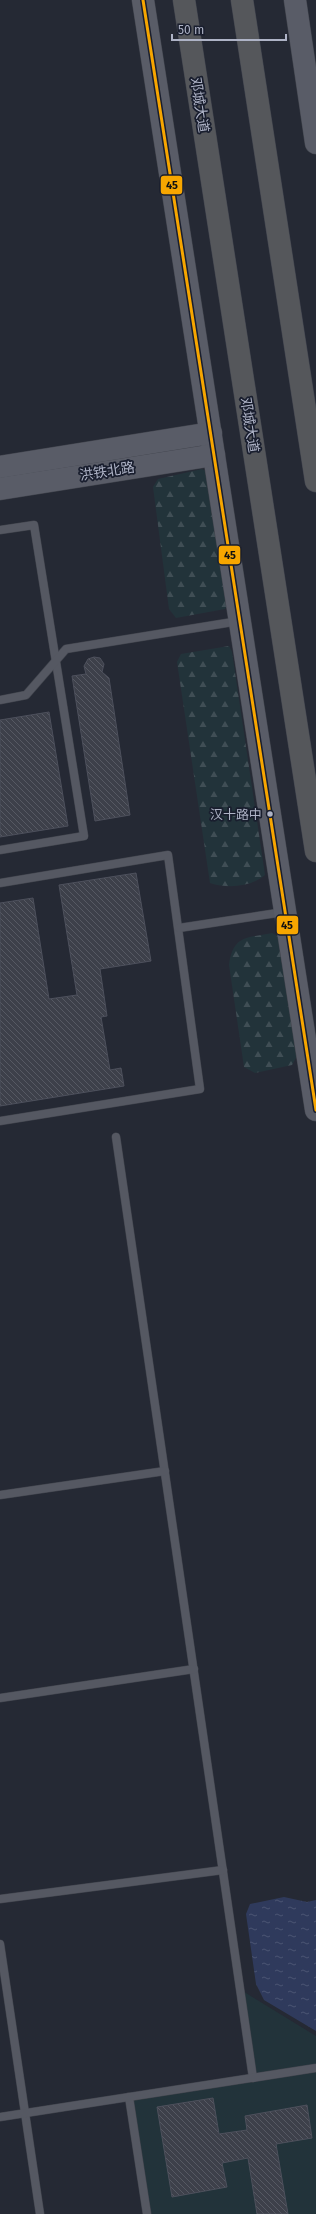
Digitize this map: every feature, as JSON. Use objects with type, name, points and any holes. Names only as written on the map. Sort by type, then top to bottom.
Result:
[{"type":"highway","name":"邓城大道","points":[[184,0],[316,851]]},
{"type":"highway","points":[[242,0],[316,481]]},
{"type":"street","points":[[143,0],[316,1110]]},
{"type":"street","points":[[295,0],[316,143]]},
{"type":"street","name":"洪铁北路","points":[[0,467],[211,433]]},
{"type":"street","name":"洪铁北路","points":[[0,489],[214,455]]},
{"type":"lane","points":[[0,530],[34,525],[84,836],[0,850]]},
{"type":"lane","points":[[0,700],[26,695],[66,648],[240,620]]},
{"type":"lane","points":[[0,882],[168,856],[200,1089],[0,1121]]},
{"type":"lane","points":[[179,928],[285,912]]},
{"type":"lane","points":[[116,1137],[253,2078]]},
{"type":"lane","points":[[0,1495],[165,1471]]},
{"type":"lane","points":[[0,1698],[194,1669]]},
{"type":"lane","points":[[0,1899],[223,1870]]},
{"type":"lane","points":[[0,1944],[40,2214]]},
{"type":"lane","points":[[0,2117],[316,2068]]},
{"type":"lane","points":[[128,2097],[147,2214]]},
{"type":"green space","points":[[202,469],[209,473],[228,603],[225,609],[176,618],[169,609],[153,487],[158,479]]},
{"type":"green space","points":[[229,646],[232,652],[265,875],[253,882],[239,886],[224,886],[210,883],[177,662],[181,654]]},
{"type":"green space","points":[[272,933],[281,938],[297,1056],[292,1065],[255,1073],[244,1067],[229,965],[231,955],[238,943],[248,937]]},
{"type":"green space","points":[[241,1990],[316,2036],[316,2214],[147,2214],[129,2097],[253,2078]]},
{"type":"water","points":[[284,1897],[307,1902],[316,1900],[316,2031],[264,2000],[256,1984],[246,1914],[250,1904]]},
{"type":"building","points":[[94,657],[100,658],[104,664],[102,672],[109,678],[130,815],[95,821],[72,676],[86,674],[84,666],[88,659]]},
{"type":"building","points":[[49,712],[68,826],[0,837],[0,720]]},
{"type":"building","points":[[136,873],[151,961],[100,969],[107,1016],[101,1017],[110,1070],[121,1068],[124,1086],[0,1106],[0,903],[33,898],[49,999],[77,995],[59,885]]},
{"type":"building","points":[[213,2098],[219,2134],[247,2130],[245,2116],[307,2105],[312,2138],[276,2144],[288,2214],[257,2214],[248,2158],[222,2163],[227,2187],[172,2197],[157,2107]]},
{"type":"transit line","name":"45","points":[[143,0],[316,1110]]},
{"type":"place","name":"汉十路中","points":[[270,814]]}]
